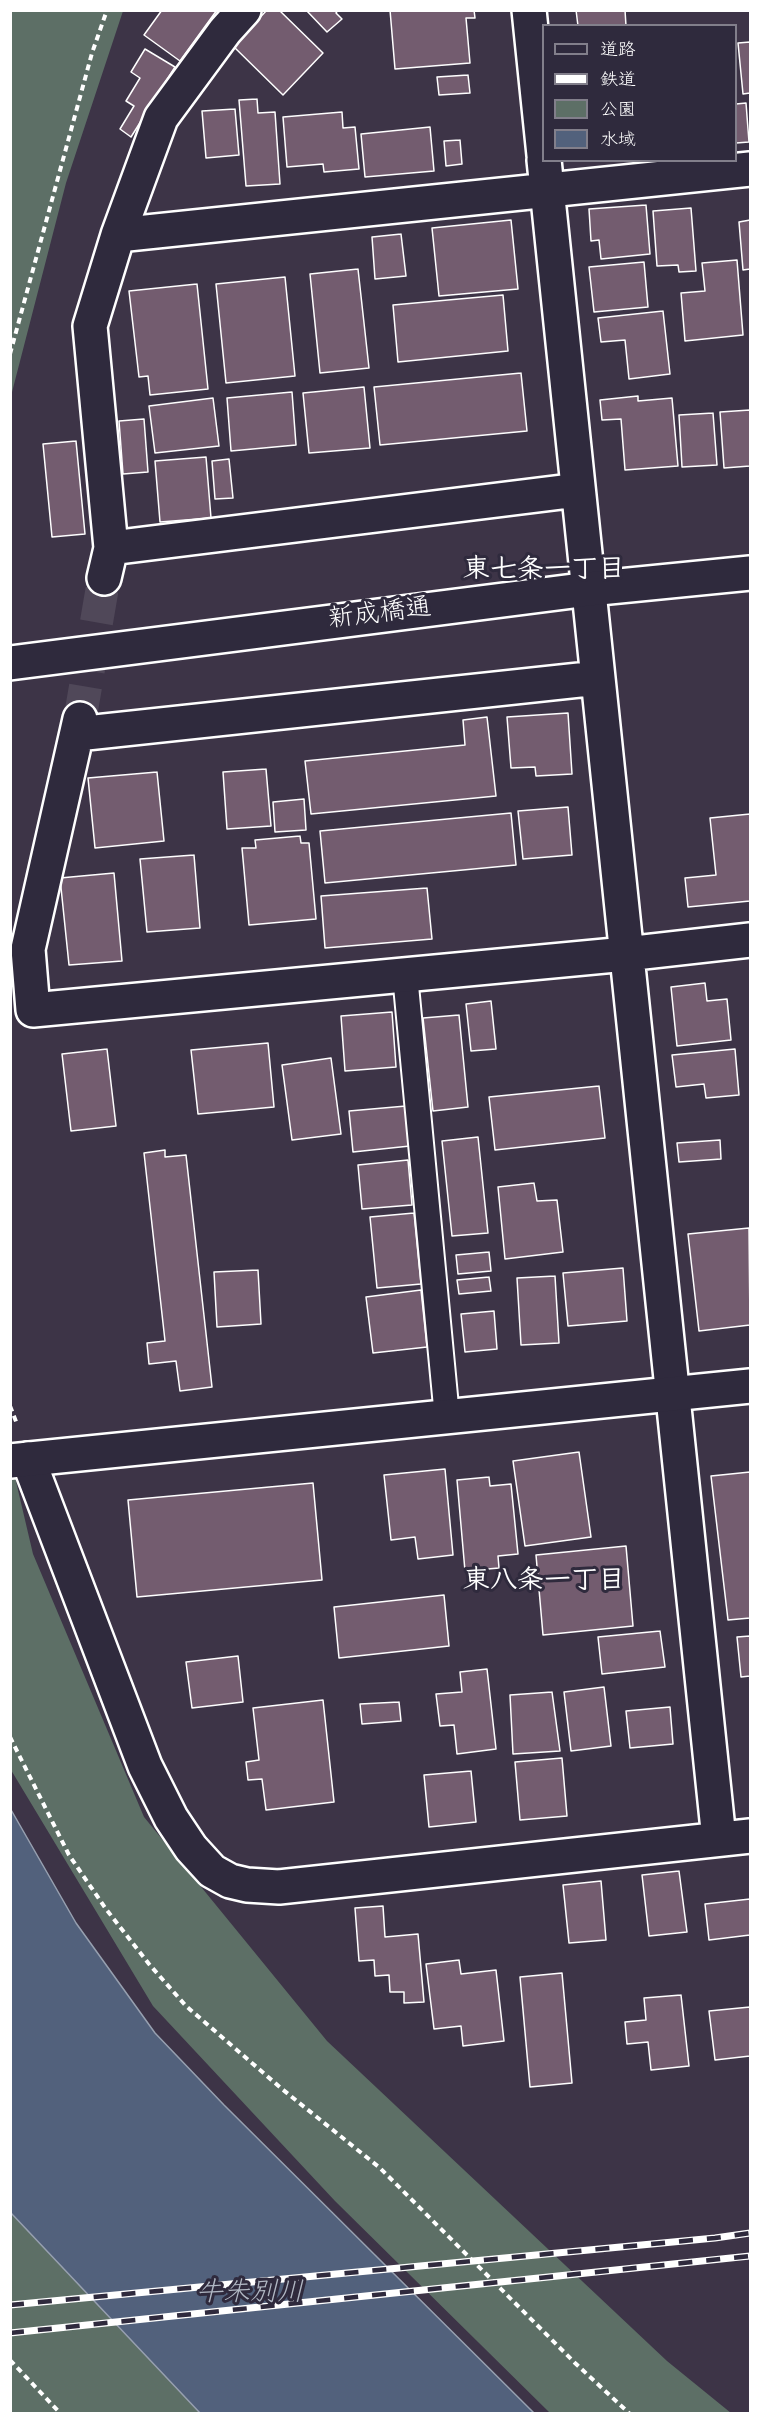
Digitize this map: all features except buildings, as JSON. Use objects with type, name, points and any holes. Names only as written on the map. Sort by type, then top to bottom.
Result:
[{"type":"street","points":[[244,10],[225,31],[161,118],[118,235],[90,326],[107,563],[578,490]]},
{"type":"street","points":[[529,10],[542,145]]},
{"type":"street","points":[[118,235],[546,176],[750,169]]},
{"type":"street","points":[[546,176],[674,1394],[735,1837],[279,1887],[247,1885],[230,1881],[212,1871],[190,1848],[171,1818],[145,1766],[19,1460],[447,1417],[674,1394],[750,1386]]},
{"type":"street","name":"新成橋通","points":[[10,663],[590,589],[750,573]]},
{"type":"street","points":[[598,678],[78,727],[28,950],[33,1010],[626,954],[750,940]]},
{"type":"lane","points":[[405,975],[447,1417]]},
{"type":"path","points":[[10,354],[92,53],[107,10]]},
{"type":"path","points":[[10,1737],[69,1855],[106,1909],[149,1964],[186,2006],[282,2089],[380,2168],[574,2363],[630,2414]]},
{"type":"path","points":[[10,2360],[61,2414]]},
{"type":"green space","points":[[11,10],[123,11],[66,183],[11,396]]},
{"type":"green space","points":[[10,1456],[33,1554],[144,1817],[327,2041],[667,2361],[731,2413],[550,2413],[335,2201],[153,2006],[11,1770]]},
{"type":"green space","points":[[11,2213],[200,2413],[11,2413]]},
{"type":"water","name":"牛朱別川","points":[[10,1808],[76,1923],[155,2033],[224,2105],[534,2413],[200,2413],[11,2213]]},
{"type":"tunnel","points":[[80,719],[104,578]]},
{"type":"railway","points":[[10,2305],[750,2233]]},
{"type":"railway","points":[[10,2333],[750,2256]]},
{"type":"district","name":"東七条一丁目","points":[[544,573]]},
{"type":"district","name":"東八条一丁目","points":[[544,1584]]}]
